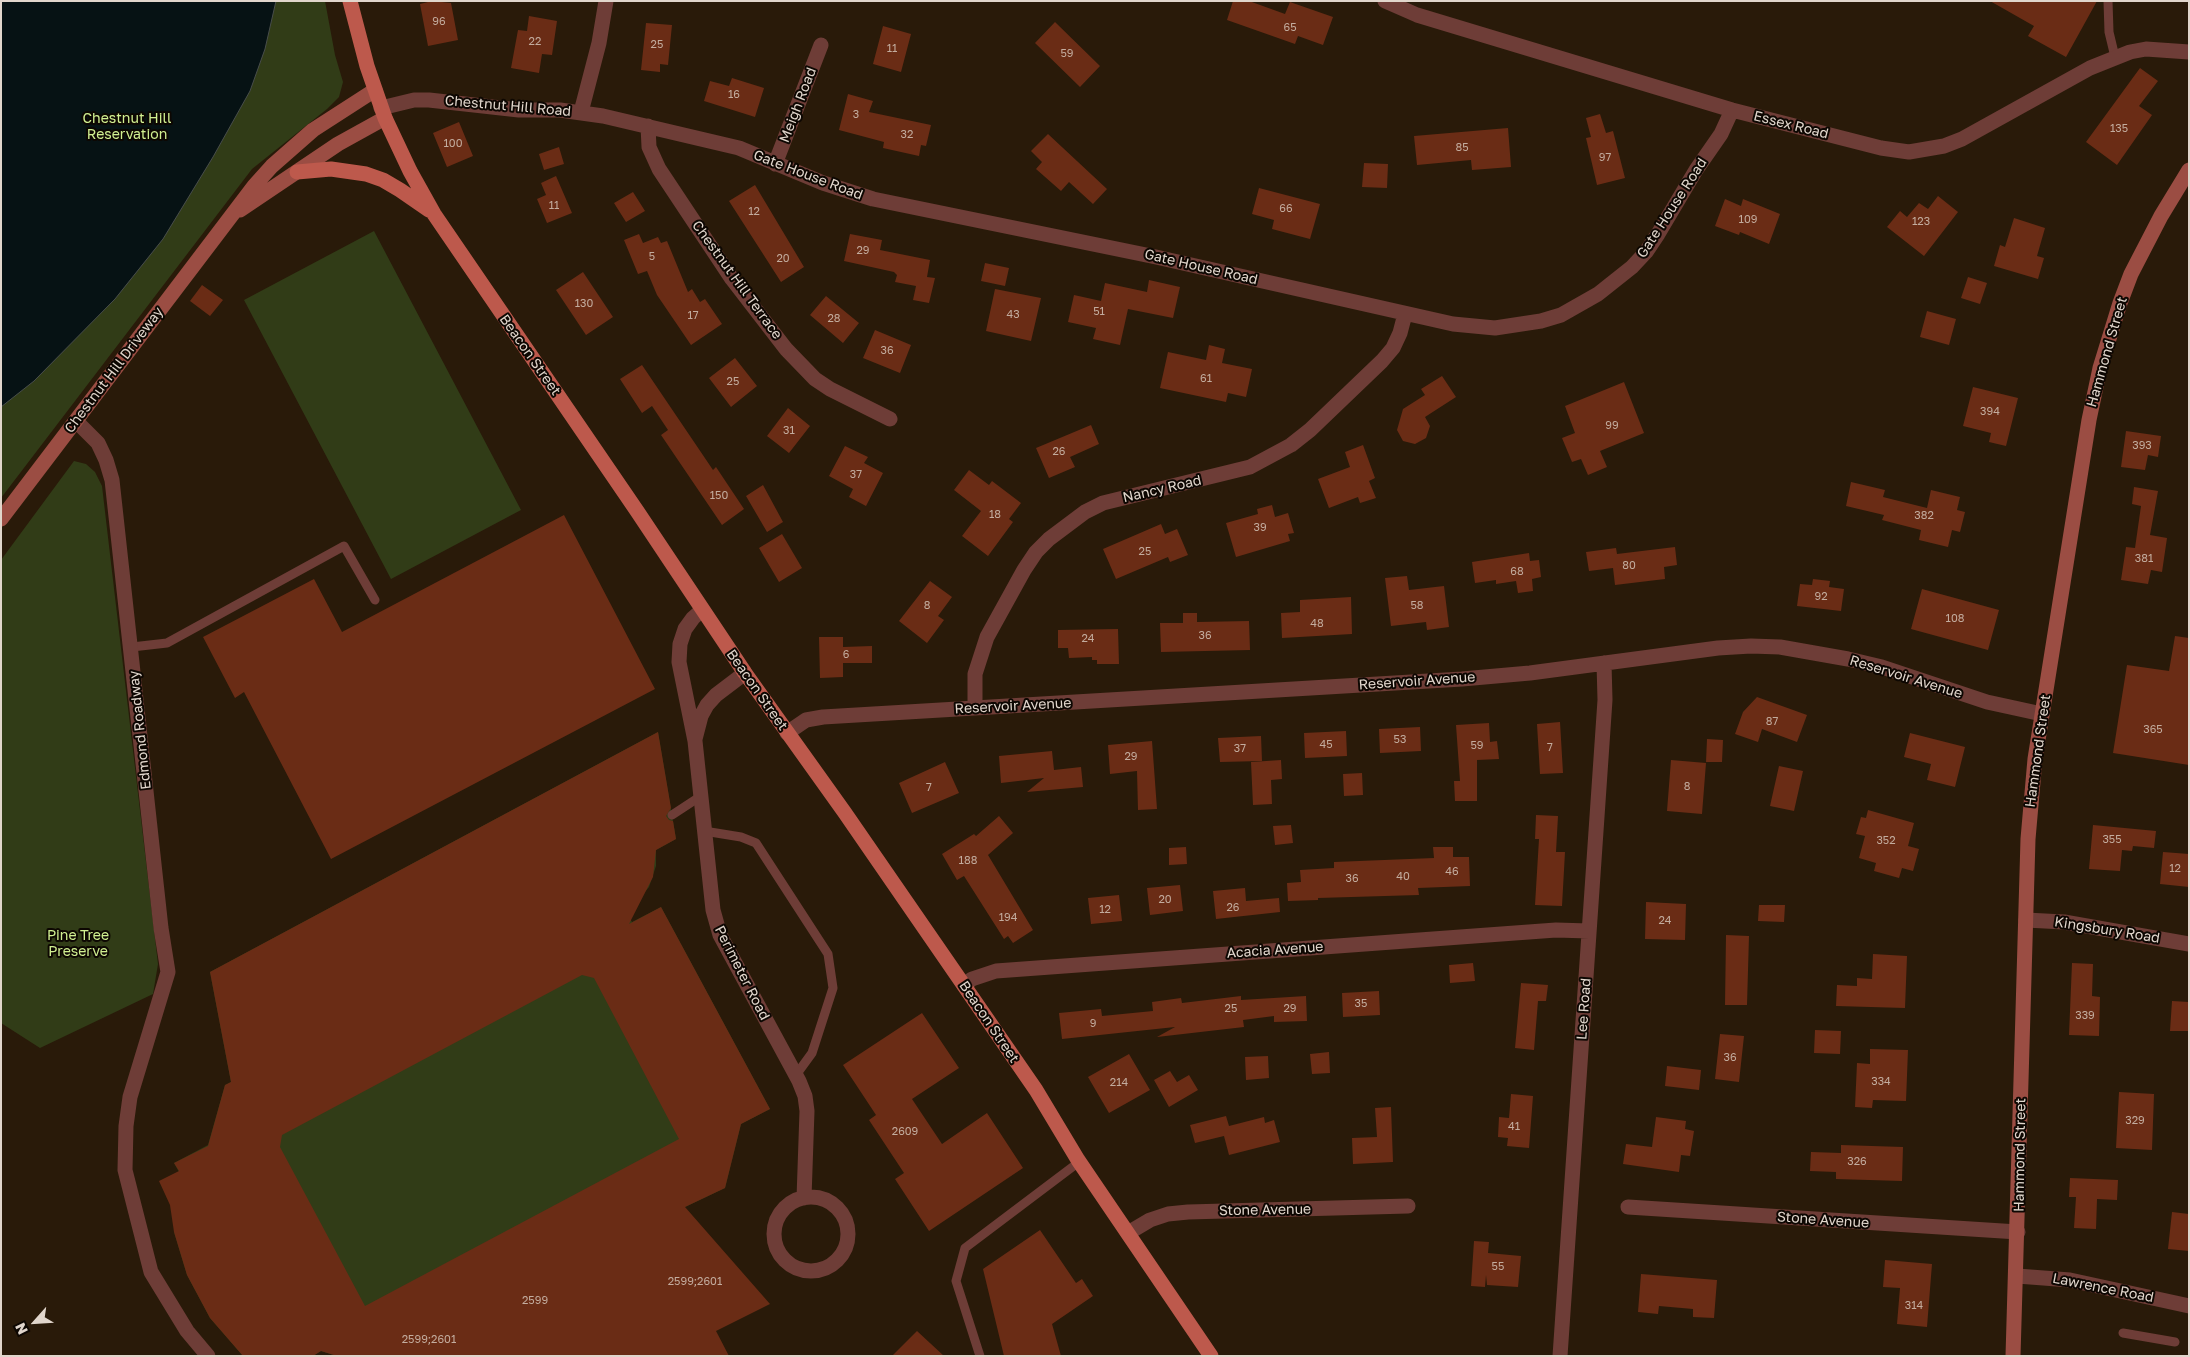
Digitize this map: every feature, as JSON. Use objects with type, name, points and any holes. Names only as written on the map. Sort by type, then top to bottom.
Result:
[{"type":"main road","name":"Beacon Street","points":[[350,1],[383,113],[410,170],[434,214],[745,673],[1036,1090],[1079,1162],[1211,1356]]},
{"type":"main road","points":[[296,172],[331,169],[366,174],[383,180],[434,214]]},
{"type":"street","name":"Chestnut Hill Road","points":[[383,113],[414,100],[430,100],[519,110],[581,112],[599,43],[606,1]]},
{"type":"street","name":"Essex Road","points":[[1385,1],[1417,15],[1732,110],[1881,148],[1909,152],[1926,150],[1962,139],[2090,68],[2115,57],[2146,49],[2189,52]]},
{"type":"street","name":"Meigh Road","points":[[775,164],[821,45]]},
{"type":"street","name":"Chestnut Hill Driveway","points":[[1,519],[226,220],[266,172],[313,130],[375,90]]},
{"type":"street","name":"Gate House Road","points":[[581,112],[739,148],[823,183],[872,199],[1156,257],[1473,328],[1516,326],[1561,315],[1598,294],[1616,280],[1646,252],[1696,170],[1721,134],[1732,110]]},
{"type":"street","name":"Chestnut Hill Driveway","points":[[226,220],[383,113]]},
{"type":"street","name":"Chestnut Hill Terrace","points":[[648,126],[649,147],[659,169],[732,279],[786,349],[815,379],[830,389],[890,418]]},
{"type":"street","name":"Hammond Street","points":[[2013,1356],[2017,1276],[2026,920],[2032,785],[2042,714],[2089,420],[2100,368],[2131,274],[2161,216],[2189,170]]},
{"type":"street","name":"Nancy Road","points":[[975,708],[975,674],[986,637],[1024,570],[1036,552],[1050,539],[1084,512],[1103,503],[1250,467],[1291,445],[1310,430],[1382,361],[1393,348],[1400,333],[1405,314]]},
{"type":"street","name":"Edmond Roadway","points":[[76,421],[98,443],[112,480],[132,647],[161,928],[168,972],[130,1096],[126,1126],[125,1170],[151,1272],[187,1331],[208,1356]]},
{"type":"street","name":"Perimeter Road","points":[[702,610],[693,618],[680,644],[680,671],[694,741],[713,910],[720,934],[796,1075],[805,1096],[807,1112],[804,1198]]},
{"type":"street","name":"Reservoir Avenue","points":[[787,733],[806,720],[823,717],[1462,679],[1530,673],[1718,648],[1751,646],[1780,647],[1882,667],[1987,702],[2042,714]]},
{"type":"street","name":"Lee Road","points":[[1560,1356],[1605,700],[1604,663]]},
{"type":"street","name":"Perimeter Road","points":[[694,741],[701,716],[707,705],[716,694],[745,673]]},
{"type":"street","name":"Kingsbury Road","points":[[2026,920],[2064,922],[2189,944]]},
{"type":"street","name":"Acacia Avenue","points":[[964,985],[976,977],[996,970],[1556,930],[1589,931]]},
{"type":"street","points":[[804,1198],[817,1198],[833,1205],[845,1219],[848,1231],[847,1243],[842,1255],[834,1264],[812,1272],[800,1270],[789,1264],[781,1255],[776,1244],[774,1232],[783,1210],[793,1202],[804,1198]]},
{"type":"street","name":"Stone Avenue","points":[[1128,1232],[1150,1220],[1168,1214],[1188,1212],[1408,1206]]},
{"type":"street","name":"Stone Avenue","points":[[1628,1207],[2018,1232]]},
{"type":"street","name":"Lawrence Road","points":[[2017,1276],[2070,1280],[2189,1306]]},
{"type":"lane","points":[[2108,1],[2109,32],[2115,57]]},
{"type":"lane","points":[[132,647],[167,643],[344,546],[375,600]]},
{"type":"lane","points":[[672,814],[700,796]]},
{"type":"lane","points":[[704,831],[741,837],[756,843],[828,954],[833,988],[812,1053],[796,1075]]},
{"type":"lane","points":[[980,1356],[956,1281],[965,1248],[1079,1162]]},
{"type":"lane","points":[[2123,1333],[2175,1342]]},
{"type":"green space","name":"Chestnut Hill Reservation","points":[[1,1],[325,1],[335,55],[343,82],[339,97],[327,109],[252,169],[1,498]]},
{"type":"green space","points":[[374,231],[521,510],[391,579],[244,300]]},
{"type":"green space","name":"Pine Tree Preserve","points":[[74,461],[86,464],[95,472],[102,486],[158,964],[153,994],[40,1048],[1,1023],[1,560]]},
{"type":"green space","points":[[658,732],[676,839],[656,850],[656,866],[649,887],[624,909],[632,922],[661,907],[770,1109],[741,1124],[725,1188],[685,1207],[337,1356],[321,1351],[313,1356],[243,1356],[210,1318],[187,1275],[174,1232],[179,1172],[174,1163],[208,1145],[225,1085],[231,1082],[210,972]]},
{"type":"shaded area","name":"Chestnut Hill Reservation","points":[[1,1],[276,1],[265,49],[250,91],[213,157],[163,239],[115,299],[34,381],[1,407]]},
{"type":"building","points":[[432,1],[451,3],[458,40],[428,46],[420,4]]},
{"type":"building","points":[[1233,1],[1249,1],[1285,14],[1290,2],[1333,17],[1323,45],[1298,36],[1295,44],[1227,20]]},
{"type":"building","points":[[1990,1],[2097,1],[2066,57],[2028,36],[2034,26]]},
{"type":"building","points":[[529,16],[557,21],[552,55],[542,54],[539,73],[511,68],[518,30],[527,31]]},
{"type":"building","points":[[1055,22],[1100,66],[1080,87],[1035,43]]},
{"type":"building","points":[[646,23],[672,25],[668,65],[660,64],[660,72],[641,70]]},
{"type":"building","points":[[883,26],[911,34],[901,72],[873,64]]},
{"type":"building","points":[[2140,68],[2158,81],[2139,106],[2152,115],[2117,165],[2086,142]]},
{"type":"building","points":[[732,78],[764,88],[755,117],[704,101],[710,81],[729,86]]},
{"type":"building","points":[[848,94],[873,101],[869,112],[931,125],[926,146],[921,145],[919,156],[883,148],[884,142],[839,130]]},
{"type":"building","points":[[1600,114],[1606,133],[1613,131],[1625,178],[1597,185],[1586,138],[1591,137],[1586,118]]},
{"type":"building","points":[[459,122],[473,156],[447,167],[433,133]]},
{"type":"building","points":[[1508,128],[1511,167],[1472,170],[1471,160],[1417,165],[1414,136]]},
{"type":"building","points":[[1048,134],[1107,189],[1093,204],[1069,182],[1061,191],[1036,169],[1042,162],[1031,151]]},
{"type":"building","points":[[559,147],[564,164],[544,170],[539,154]]},
{"type":"building","points":[[1364,163],[1388,164],[1387,188],[1362,187]]},
{"type":"building","points":[[556,176],[572,213],[547,223],[537,199],[546,195],[541,183]]},
{"type":"building","points":[[755,185],[804,267],[781,282],[729,201]]},
{"type":"building","points":[[1259,188],[1320,204],[1310,239],[1272,229],[1274,220],[1252,214]]},
{"type":"building","points":[[633,192],[645,211],[626,222],[614,203]]},
{"type":"building","points":[[1938,196],[1958,212],[1924,256],[1887,227],[1900,211],[1907,217],[1919,203],[1928,209]]},
{"type":"building","points":[[1725,199],[1741,206],[1743,199],[1780,214],[1769,244],[1740,232],[1739,235],[1715,226]]},
{"type":"building","points":[[2014,218],[2045,228],[2037,256],[2044,258],[2038,279],[1994,266],[2000,245],[2005,247]]},
{"type":"building","points":[[639,234],[643,243],[658,237],[661,243],[667,241],[688,292],[692,289],[700,302],[705,299],[722,324],[691,345],[657,295],[647,271],[638,274],[624,240]]},
{"type":"building","points":[[850,234],[882,240],[880,250],[930,260],[927,277],[935,278],[929,303],[913,300],[916,286],[895,282],[897,275],[894,272],[844,261]]},
{"type":"building","points":[[985,263],[1009,268],[1005,286],[981,281]]},
{"type":"building","points":[[583,272],[613,317],[586,335],[556,290]]},
{"type":"building","points":[[1968,277],[1987,283],[1980,304],[1961,298]]},
{"type":"building","points":[[1149,280],[1180,287],[1173,318],[1128,309],[1120,345],[1093,339],[1096,328],[1068,322],[1074,295],[1101,301],[1105,283],[1147,292]]},
{"type":"building","points":[[202,285],[223,300],[210,316],[190,301]]},
{"type":"building","points":[[995,289],[1041,298],[1031,341],[986,331]]},
{"type":"building","points":[[826,296],[859,323],[843,343],[810,315]]},
{"type":"building","points":[[1927,311],[1956,319],[1949,345],[1920,337]]},
{"type":"building","points":[[875,330],[911,345],[900,373],[863,358]]},
{"type":"building","points":[[1209,345],[1225,349],[1222,363],[1252,369],[1246,397],[1228,393],[1226,402],[1160,388],[1168,352],[1206,360]]},
{"type":"building","points":[[735,358],[757,386],[731,407],[709,378]]},
{"type":"building","points":[[642,365],[713,470],[716,467],[744,509],[722,525],[661,435],[668,430],[652,406],[642,413],[620,379]]},
{"type":"building","points":[[1442,376],[1456,397],[1425,417],[1430,426],[1426,438],[1415,444],[1403,441],[1397,430],[1403,409],[1425,395],[1421,389]]},
{"type":"building","points":[[1624,382],[1644,433],[1600,451],[1607,467],[1588,475],[1581,459],[1572,462],[1562,438],[1575,433],[1565,406]]},
{"type":"building","points":[[1973,387],[2018,398],[2006,446],[1989,442],[1991,433],[1963,426]]},
{"type":"building","points":[[788,408],[810,426],[789,453],[767,436]]},
{"type":"building","points":[[1091,425],[1099,444],[1070,457],[1075,467],[1049,478],[1036,448]]},
{"type":"building","points":[[2126,431],[2161,436],[2158,457],[2148,455],[2145,470],[2121,467]]},
{"type":"building","points":[[1363,445],[1375,478],[1369,481],[1376,498],[1360,503],[1358,497],[1329,508],[1318,479],[1350,467],[1345,452]]},
{"type":"building","points":[[845,446],[868,457],[864,463],[883,473],[866,506],[849,497],[853,489],[829,476]]},
{"type":"building","points":[[969,470],[989,485],[992,481],[1021,503],[1009,519],[1013,522],[988,556],[962,536],[981,511],[954,490]]},
{"type":"building","points":[[1851,482],[1885,490],[1883,497],[1927,508],[1931,490],[1960,497],[1957,510],[1965,512],[1960,532],[1952,530],[1948,547],[1919,540],[1921,530],[1882,520],[1884,515],[1846,506]]},
{"type":"building","points":[[763,485],[783,522],[767,532],[746,496]]},
{"type":"building","points":[[2134,487],[2158,491],[2150,535],[2167,538],[2162,572],[2151,570],[2148,584],[2121,580],[2126,547],[2135,548],[2141,506],[2132,504]]},
{"type":"building","points":[[1272,505],[1275,517],[1288,513],[1294,533],[1288,534],[1290,541],[1236,557],[1226,523],[1258,514],[1257,509]]},
{"type":"building","points":[[564,515],[655,689],[331,859],[244,692],[235,698],[203,637],[314,579],[342,632]]},
{"type":"building","points":[[1161,524],[1165,534],[1177,529],[1188,555],[1170,562],[1168,557],[1116,579],[1103,549]]},
{"type":"building","points":[[782,534],[802,568],[779,582],[759,548]]},
{"type":"building","points":[[1675,547],[1677,565],[1664,567],[1665,579],[1615,585],[1613,568],[1589,571],[1586,552],[1616,548],[1617,554]]},
{"type":"building","points":[[1529,553],[1530,561],[1539,560],[1541,577],[1532,579],[1533,591],[1518,593],[1516,581],[1496,584],[1496,580],[1475,583],[1472,562]]},
{"type":"building","points":[[1407,576],[1409,590],[1444,586],[1449,627],[1427,630],[1426,622],[1391,626],[1385,578]]},
{"type":"building","points":[[1813,579],[1830,581],[1829,587],[1844,589],[1841,611],[1797,606],[1800,584],[1812,585]]},
{"type":"building","points":[[930,581],[952,597],[938,616],[944,620],[927,643],[899,621]]},
{"type":"building","points":[[1922,589],[1999,610],[1988,650],[1911,629]]},
{"type":"building","points":[[1351,597],[1352,634],[1282,638],[1281,613],[1300,612],[1300,600]]},
{"type":"building","points":[[1183,613],[1197,613],[1197,622],[1249,621],[1250,650],[1161,652],[1160,623],[1183,623]]},
{"type":"building","points":[[1118,629],[1119,664],[1097,664],[1097,660],[1092,660],[1092,657],[1069,658],[1068,648],[1058,648],[1058,630]]},
{"type":"building","points":[[2175,636],[2189,638],[2189,765],[2113,753],[2127,665],[2169,671]]},
{"type":"building","points":[[819,637],[843,637],[843,647],[872,646],[872,663],[843,663],[843,677],[820,678]]},
{"type":"building","points":[[1757,697],[1807,715],[1797,742],[1762,729],[1758,742],[1735,734],[1743,712]]},
{"type":"building","points":[[1560,722],[1563,773],[1540,774],[1537,724]]},
{"type":"building","points":[[1489,723],[1490,742],[1497,741],[1499,759],[1477,760],[1477,801],[1455,801],[1454,781],[1460,781],[1456,725]]},
{"type":"building","points":[[1420,727],[1421,751],[1380,753],[1379,729]]},
{"type":"building","points":[[1346,731],[1347,756],[1305,758],[1304,733]]},
{"type":"building","points":[[658,732],[671,808],[666,816],[669,820],[673,821],[676,839],[656,850],[653,877],[629,924],[661,907],[770,1109],[741,1124],[725,1188],[685,1207],[770,1304],[716,1331],[729,1356],[337,1356],[321,1351],[313,1356],[243,1356],[210,1318],[187,1275],[174,1232],[170,1205],[159,1181],[179,1171],[174,1163],[208,1146],[225,1085],[231,1082],[210,972]],"holes":[[[582,975],[594,978],[679,1139],[365,1306],[280,1147],[282,1135]]]},
{"type":"building","points":[[1910,733],[1965,747],[1955,787],[1927,780],[1931,764],[1904,757]]},
{"type":"building","points":[[1261,736],[1262,761],[1220,762],[1218,738]]},
{"type":"building","points":[[1707,739],[1723,740],[1722,762],[1706,762]]},
{"type":"building","points":[[1152,741],[1157,809],[1138,810],[1137,771],[1110,774],[1108,745]]},
{"type":"building","points":[[1052,751],[1054,770],[1081,767],[1083,787],[1027,792],[1044,778],[1001,783],[999,756]]},
{"type":"building","points":[[1281,760],[1282,779],[1271,780],[1272,804],[1253,805],[1251,762]]},
{"type":"building","points":[[1671,760],[1706,763],[1702,814],[1667,811]]},
{"type":"building","points":[[945,762],[959,793],[912,813],[899,783]]},
{"type":"building","points":[[1779,766],[1803,771],[1794,811],[1770,806]]},
{"type":"building","points":[[1362,773],[1363,795],[1344,796],[1343,774]]},
{"type":"building","points":[[1868,810],[1914,823],[1908,846],[1919,849],[1913,871],[1902,868],[1899,878],[1874,871],[1876,863],[1859,858],[1865,836],[1856,834],[1861,817],[1866,818]]},
{"type":"building","points":[[1536,815],[1558,816],[1556,852],[1565,852],[1562,906],[1535,905],[1539,839],[1535,839]]},
{"type":"building","points":[[999,816],[1013,833],[988,855],[1033,930],[1013,943],[1008,936],[1004,939],[964,876],[957,880],[942,854],[974,834],[976,836]]},
{"type":"building","points":[[1291,825],[1293,843],[1275,845],[1273,826]]},
{"type":"building","points":[[2093,825],[2156,831],[2154,848],[2133,846],[2132,851],[2122,850],[2120,871],[2089,869]]},
{"type":"building","points":[[1186,847],[1187,864],[1169,865],[1169,848]]},
{"type":"building","points":[[1433,847],[1453,847],[1453,857],[1469,857],[1470,886],[1418,888],[1419,895],[1318,898],[1318,900],[1288,901],[1287,883],[1301,882],[1300,870],[1334,868],[1334,862],[1434,858]]},
{"type":"building","points":[[2163,852],[2189,854],[2189,887],[2160,884]]},
{"type":"building","points":[[1180,885],[1183,911],[1150,915],[1147,888]]},
{"type":"building","points":[[1245,888],[1246,901],[1279,898],[1280,912],[1216,919],[1213,891]]},
{"type":"building","points":[[1119,895],[1122,921],[1091,924],[1088,898]]},
{"type":"building","points":[[1646,902],[1686,904],[1685,940],[1645,939]]},
{"type":"building","points":[[1759,905],[1785,905],[1784,922],[1758,921]]},
{"type":"building","points":[[1726,935],[1749,936],[1747,1005],[1725,1005]]},
{"type":"building","points":[[1873,954],[1907,956],[1905,1008],[1836,1006],[1837,985],[1857,986],[1857,978],[1872,979]]},
{"type":"building","points":[[1473,963],[1475,981],[1450,983],[1449,965]]},
{"type":"building","points":[[2072,963],[2093,964],[2092,996],[2100,997],[2099,1036],[2069,1035]]},
{"type":"building","points":[[1521,983],[1548,985],[1546,1001],[1538,1001],[1534,1050],[1515,1048]]},
{"type":"building","points":[[1379,991],[1380,1015],[1343,1017],[1342,993]]},
{"type":"building","points":[[1241,996],[1241,1000],[1306,996],[1307,1021],[1274,1022],[1274,1016],[1243,1020],[1244,1027],[1157,1037],[1175,1027],[1062,1039],[1059,1013],[1101,1009],[1102,1016],[1153,1011],[1152,1002],[1181,998],[1182,1003]]},
{"type":"building","points":[[2172,1001],[2189,1002],[2189,1031],[2170,1031]]},
{"type":"building","points":[[922,1013],[959,1068],[912,1099],[942,1144],[987,1113],[1023,1168],[929,1231],[895,1179],[904,1173],[869,1120],[876,1115],[843,1065]]},
{"type":"building","points":[[1815,1030],[1841,1031],[1840,1054],[1814,1053]]},
{"type":"building","points":[[1720,1034],[1744,1036],[1739,1082],[1715,1079]]},
{"type":"building","points":[[1870,1049],[1908,1050],[1906,1101],[1873,1100],[1872,1108],[1855,1107],[1857,1063],[1870,1064]]},
{"type":"building","points":[[1329,1052],[1330,1073],[1312,1074],[1310,1054]]},
{"type":"building","points":[[1129,1054],[1150,1090],[1109,1113],[1088,1077]]},
{"type":"building","points":[[1268,1056],[1269,1078],[1246,1080],[1245,1057]]},
{"type":"building","points":[[1667,1066],[1701,1070],[1699,1090],[1665,1086]]},
{"type":"building","points":[[1170,1071],[1177,1082],[1189,1075],[1198,1090],[1169,1107],[1154,1080]]},
{"type":"building","points":[[2119,1092],[2154,1094],[2152,1150],[2116,1148]]},
{"type":"building","points":[[1511,1094],[1533,1096],[1529,1148],[1507,1146],[1508,1138],[1498,1137],[1499,1117],[1509,1118]]},
{"type":"building","points":[[1391,1107],[1393,1162],[1353,1164],[1352,1138],[1377,1137],[1375,1108]]},
{"type":"building","points":[[1226,1116],[1229,1126],[1264,1117],[1265,1123],[1274,1120],[1280,1142],[1229,1155],[1224,1136],[1195,1143],[1190,1125]]},
{"type":"building","points":[[1656,1117],[1686,1121],[1685,1129],[1694,1131],[1690,1156],[1681,1155],[1679,1172],[1623,1164],[1626,1144],[1652,1147]]},
{"type":"building","points":[[1841,1145],[1903,1147],[1902,1181],[1836,1179],[1836,1172],[1810,1171],[1811,1152],[1841,1153]]},
{"type":"building","points":[[2070,1178],[2118,1180],[2117,1200],[2097,1199],[2096,1229],[2074,1228],[2076,1197],[2069,1197]]},
{"type":"building","points":[[2172,1212],[2189,1214],[2189,1251],[2168,1249]]},
{"type":"building","points":[[1040,1230],[1076,1283],[1082,1279],[1093,1296],[1052,1324],[1061,1356],[1004,1356],[983,1269]]},
{"type":"building","points":[[1474,1241],[1489,1242],[1488,1253],[1521,1256],[1518,1287],[1487,1285],[1486,1275],[1485,1287],[1471,1286]]},
{"type":"building","points":[[1885,1260],[1932,1264],[1927,1327],[1897,1324],[1900,1288],[1883,1287]]},
{"type":"building","points":[[1641,1274],[1717,1280],[1714,1318],[1693,1317],[1693,1309],[1659,1306],[1658,1314],[1638,1312]]},
{"type":"building","points":[[917,1331],[944,1356],[892,1356]]}]
